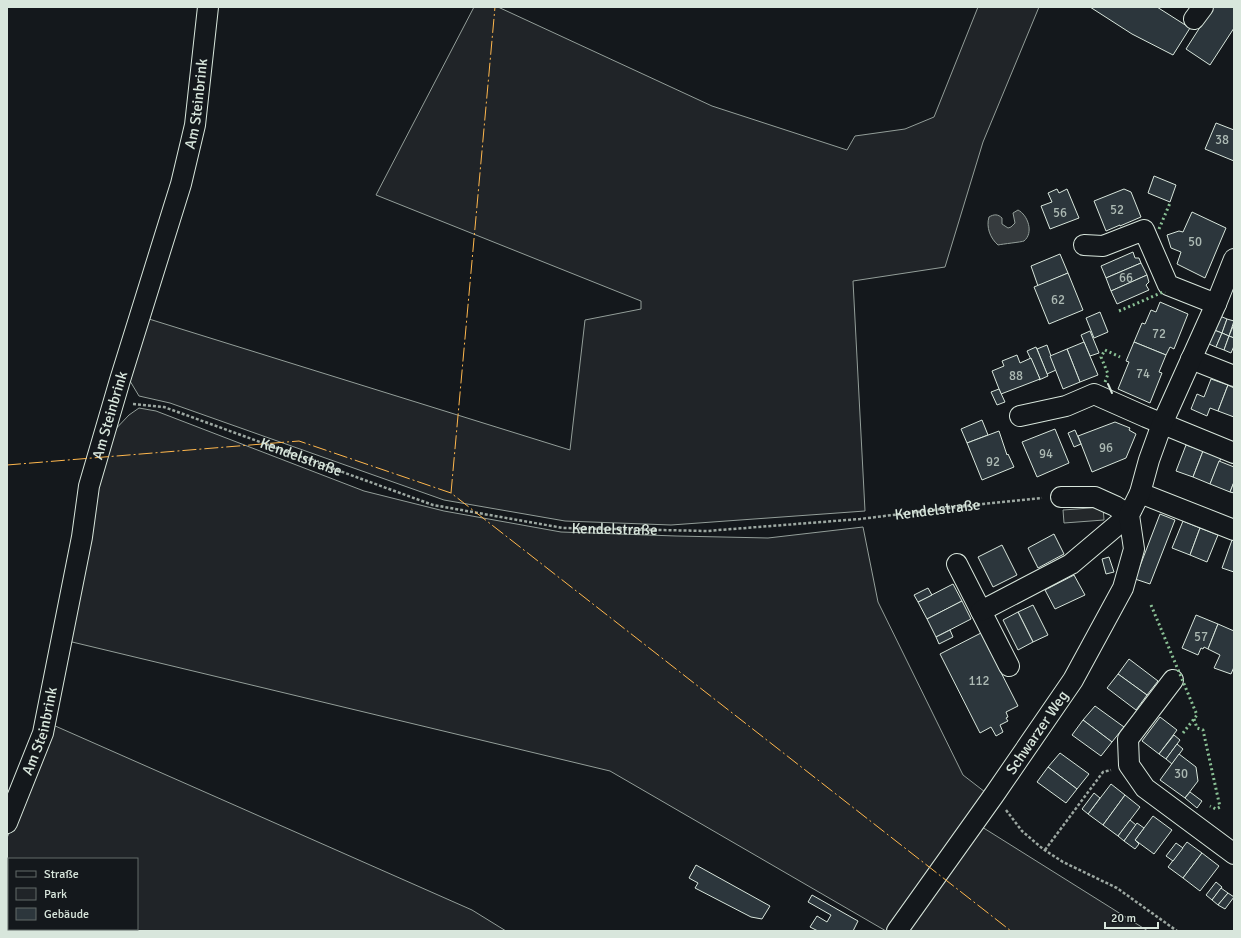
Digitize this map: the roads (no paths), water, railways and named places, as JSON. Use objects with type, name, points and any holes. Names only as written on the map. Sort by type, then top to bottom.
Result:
[{"type":"street","name":"Am Steinbrink","points":[[7,823],[43,733],[82,537],[89,486],[181,184],[195,125],[208,7]]},
{"type":"street","points":[[1084,245],[1103,246],[1144,230],[1168,285],[1223,299]]},
{"type":"street","points":[[981,611],[1071,564],[1129,514],[1140,493],[1149,460],[1162,424],[1191,359],[1223,299],[1234,259]]},
{"type":"street","points":[[1191,359],[1234,376]]},
{"type":"street","points":[[1020,416],[1066,406],[1094,394],[1162,424],[1234,453]]},
{"type":"street","points":[[1140,493],[1234,530]]},
{"type":"street","points":[[1061,497],[1095,497],[1129,514]]},
{"type":"street","name":"Schwarzer Weg","points":[[897,931],[994,796],[1074,680],[1123,588],[1134,549],[1129,514]]},
{"type":"street","points":[[957,564],[1009,666]]},
{"type":"street","points":[[1173,680],[1128,739],[1129,765],[1145,788],[1234,854]]}]
